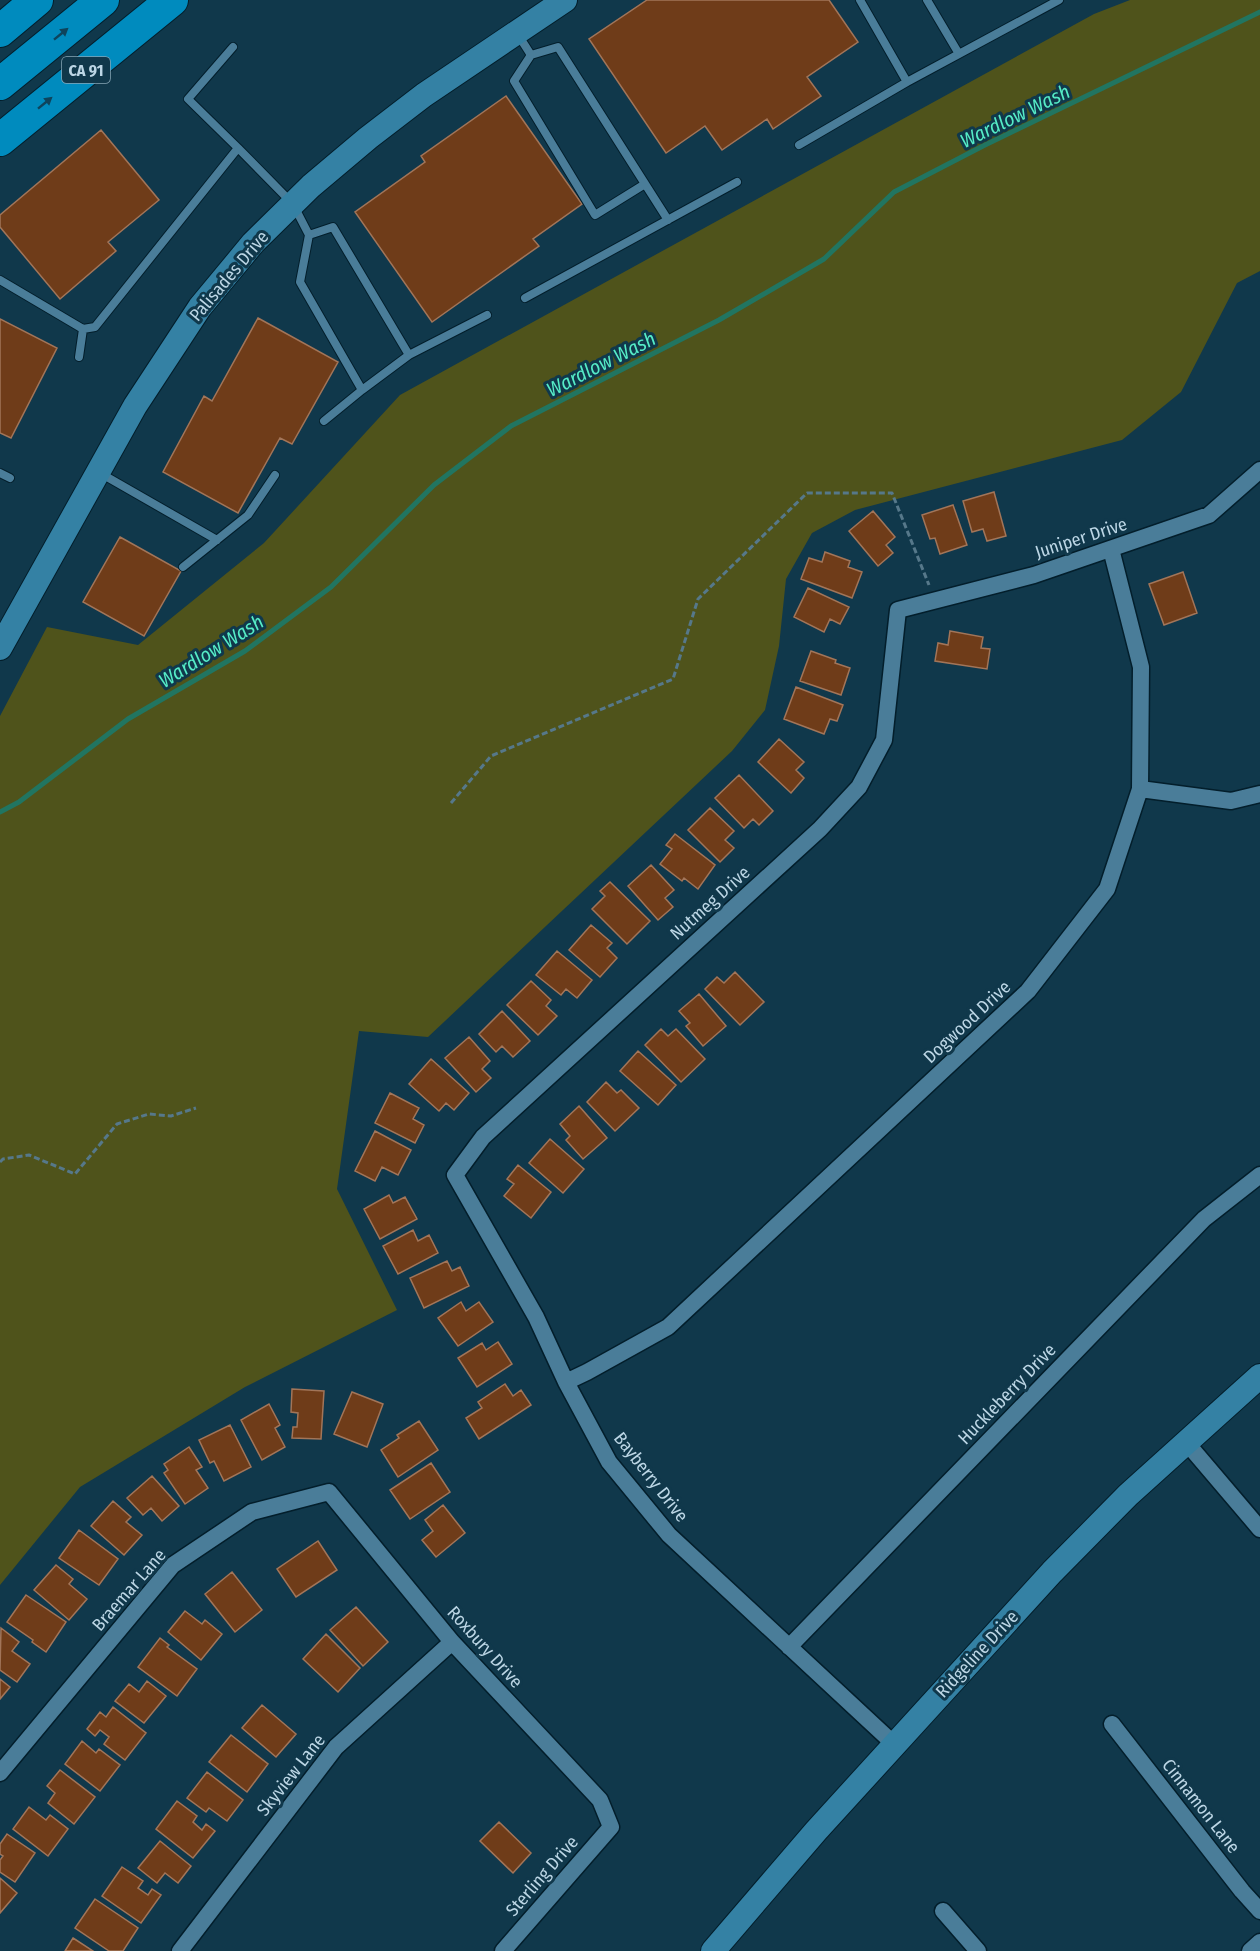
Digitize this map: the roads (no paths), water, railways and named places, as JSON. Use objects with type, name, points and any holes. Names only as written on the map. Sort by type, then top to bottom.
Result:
[{"type":"highway","points":[[0,31],[37,0]]},
{"type":"highway","points":[[0,84],[103,0]]},
{"type":"highway","name":"CA 91","points":[[0,140],[172,0]]},
{"type":"street","name":"Palisades Drive","points":[[0,648],[11,622],[135,406],[200,307],[253,243],[359,145],[414,102],[565,0]]},
{"type":"street","name":"Juniper Drive","points":[[898,610],[1034,575],[1209,515],[1260,470]]},
{"type":"street","name":"Dogwood Drive","points":[[566,1382],[668,1327],[1028,991],[1107,889],[1140,789],[1142,667],[1112,549]]},
{"type":"street","name":"Nutmeg Drive","points":[[454,1175],[483,1137],[820,829],[859,787],[884,740],[898,610]]},
{"type":"street","points":[[1140,789],[1231,801],[1260,794]]},
{"type":"street","name":"Bayberry Drive","points":[[454,1175],[536,1317],[566,1382],[609,1462],[669,1534],[894,1744]]},
{"type":"street","name":"Huckleberry Drive","points":[[789,1647],[1204,1219],[1260,1175]]},
{"type":"street","name":"Ridgeline Drive","points":[[713,1951],[894,1744],[1052,1572],[1128,1494],[1260,1376]]},
{"type":"street","points":[[1186,1442],[1260,1529]]},
{"type":"street","name":"Roxbury Drive","points":[[329,1492],[452,1642],[600,1800],[611,1827]]},
{"type":"street","name":"Braemar Lane","points":[[0,1773],[173,1565],[252,1512],[329,1492]]},
{"type":"street","name":"Skyview Lane","points":[[180,1951],[336,1747],[452,1642]]},
{"type":"street","name":"Cinnamon Lane","points":[[1112,1724],[1260,1911]]},
{"type":"street","name":"Sterling Drive","points":[[502,1951],[611,1827]]},
{"type":"street","points":[[943,1911],[978,1951]]},
{"type":"street","points":[[1250,1951],[1260,1942]]},
{"type":"lane","points":[[860,0],[907,82]]},
{"type":"lane","points":[[927,0],[959,54]]},
{"type":"lane","points":[[799,146],[907,82],[1059,0]]},
{"type":"lane","points":[[517,32],[531,55]]},
{"type":"lane","points":[[233,47],[188,99],[293,204],[309,235],[300,282],[362,390]]},
{"type":"lane","points":[[645,184],[595,215],[514,81],[531,55],[558,47],[668,220]]},
{"type":"lane","points":[[0,280],[83,329],[95,327],[238,148]]},
{"type":"lane","points":[[525,298],[736,182]]},
{"type":"lane","points":[[309,235],[333,227],[409,355]]},
{"type":"lane","points":[[324,421],[409,355],[487,315]]},
{"type":"lane","points":[[79,357],[83,329]]},
{"type":"lane","points":[[99,472],[217,540]]},
{"type":"lane","points":[[0,473],[10,478]]},
{"type":"lane","points":[[183,567],[248,515],[275,476]]},
{"type":"waterway","name":"Wardlow Wash","points":[[0,812],[19,802],[128,719],[245,651],[331,587],[434,485],[511,426],[719,320],[824,259],[894,192],[983,146],[1260,12]]}]
